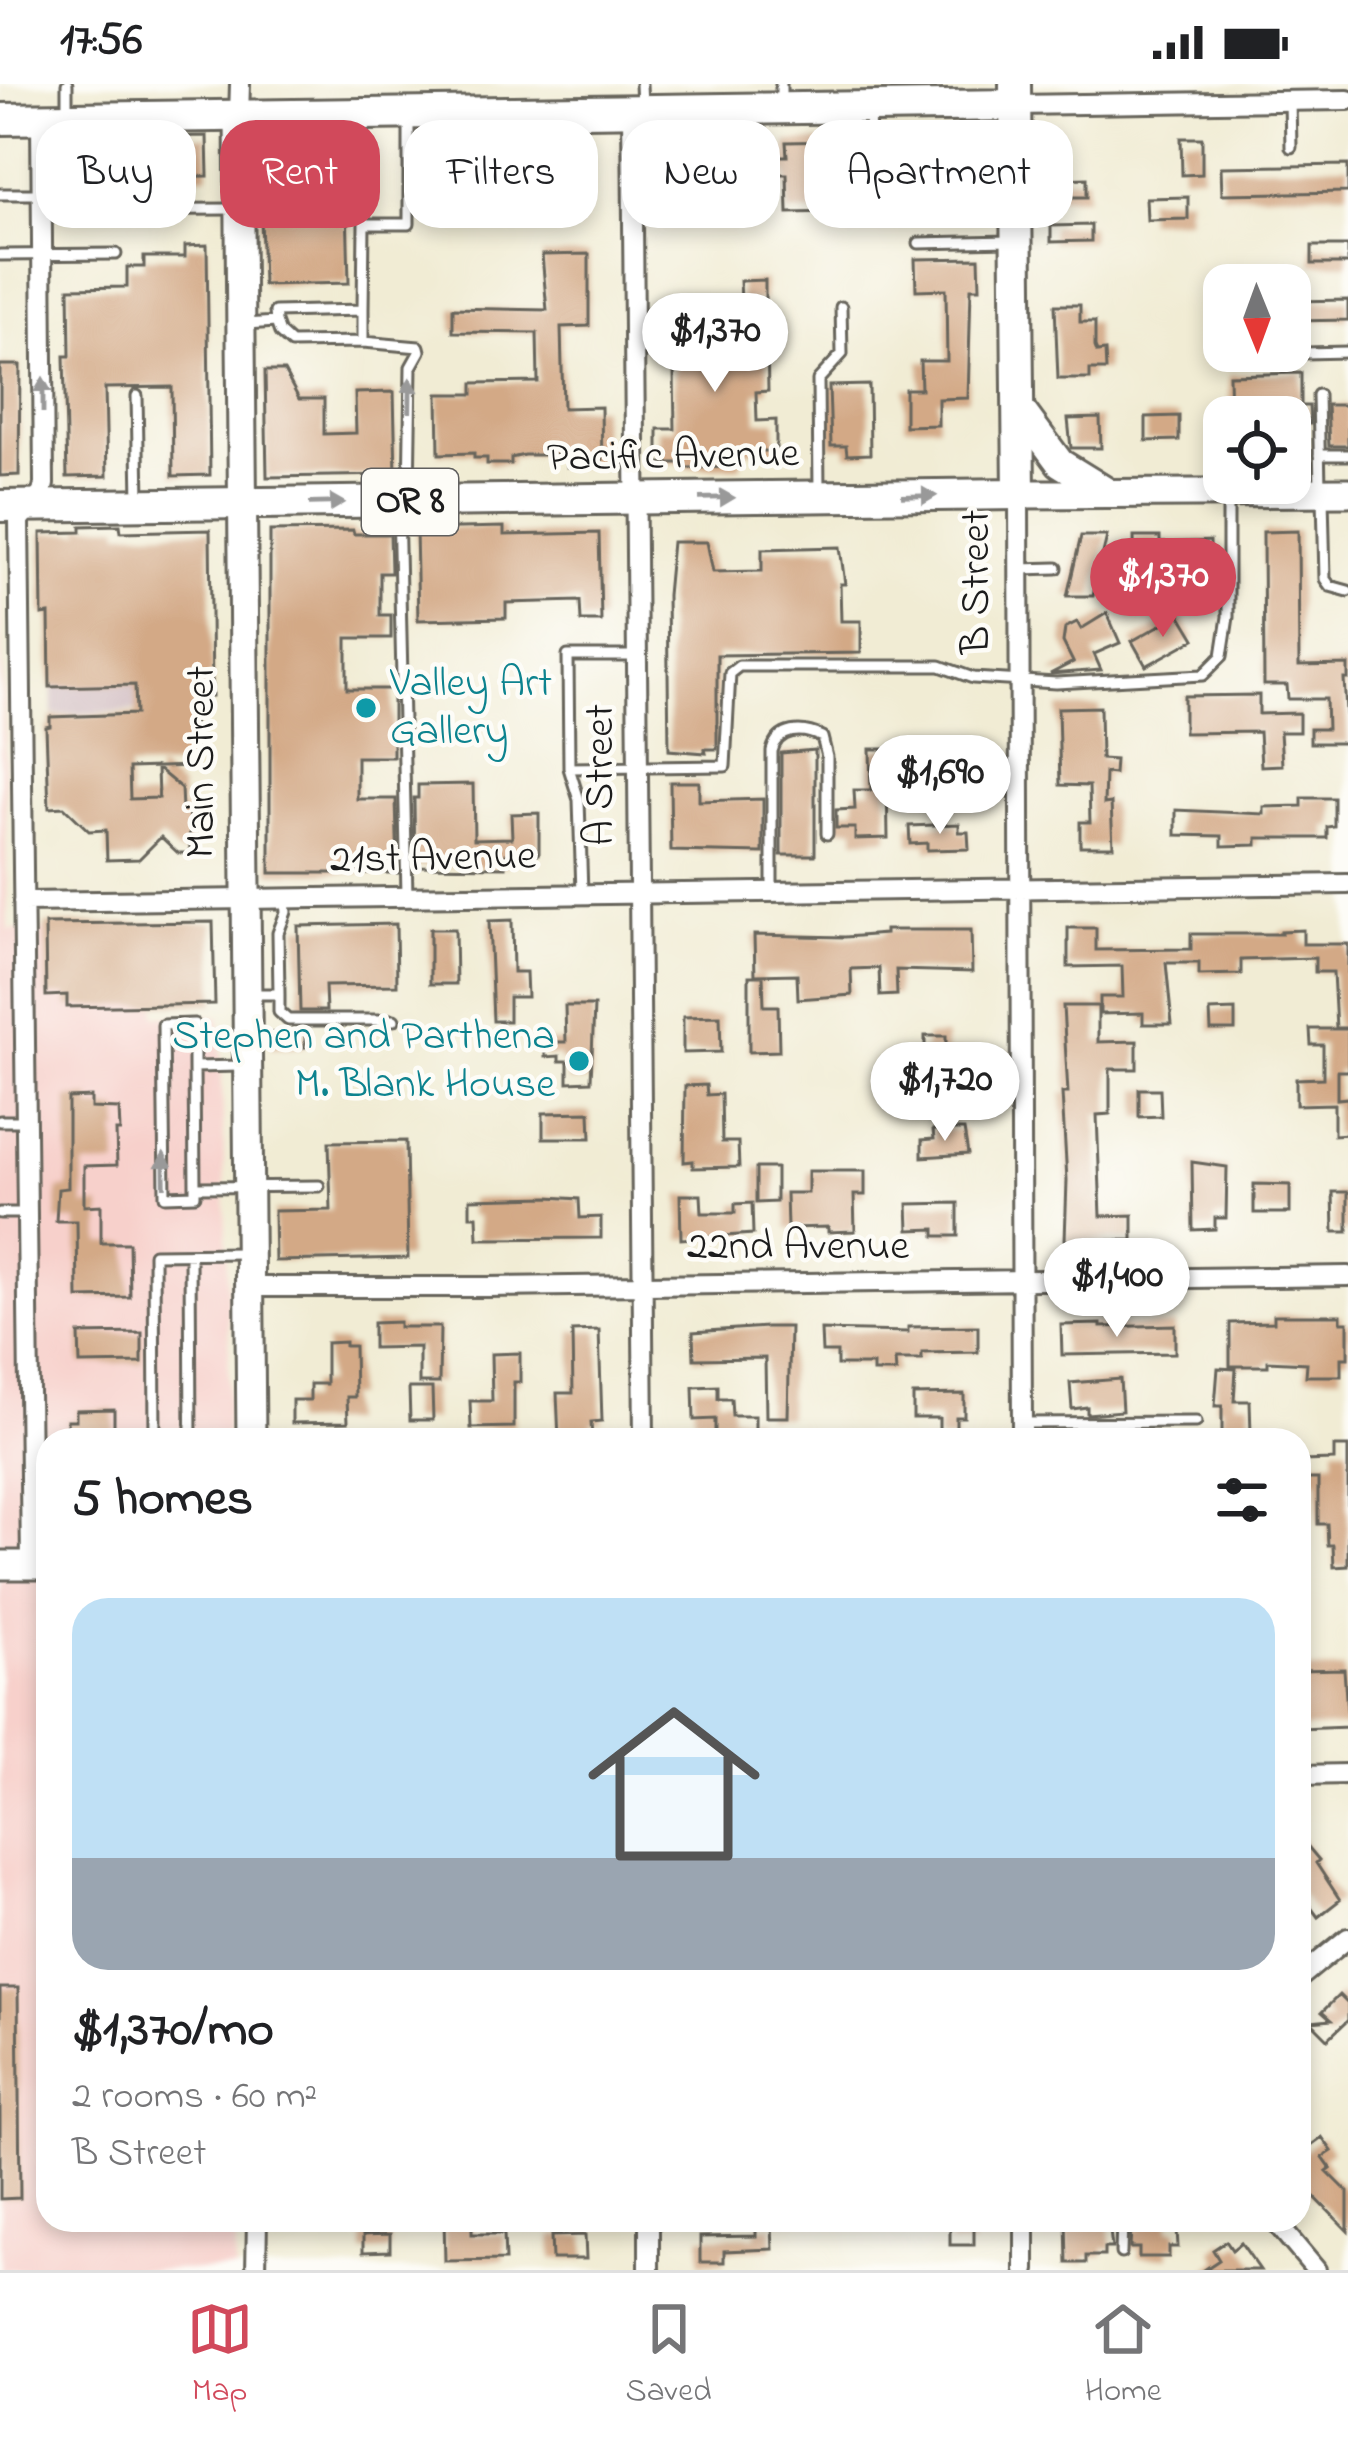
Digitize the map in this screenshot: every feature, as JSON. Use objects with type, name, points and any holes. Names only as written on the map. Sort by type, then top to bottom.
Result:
[{"type":"main road","points":[[0,119],[409,114],[781,96],[869,108],[1015,94]]},
{"type":"main road","name":"B Street","points":[[1015,94],[1019,494]]},
{"type":"main road","name":"Pacific Avenue","points":[[14,506],[1019,494]]},
{"type":"street","name":"Main Street","points":[[239,120],[240,84]]},
{"type":"street","points":[[1015,94],[1348,100]]},
{"type":"street","name":"A Street","points":[[638,102],[637,768],[644,1428]]},
{"type":"street","points":[[36,1457],[27,1213],[19,520],[14,506],[42,493],[44,484],[42,228]]},
{"type":"street","name":"Main Street","points":[[239,228],[250,1428]]},
{"type":"street","points":[[1018,406],[1060,463],[1110,494]]},
{"type":"street","name":"Pacific Avenue","points":[[1019,494],[1203,491]]},
{"type":"street","name":"B Street","points":[[1019,494],[1022,1428]]},
{"type":"street","name":"21st Avenue","points":[[23,902],[1348,884]]},
{"type":"street","name":"22nd Avenue","points":[[249,1287],[1348,1276]]},
{"type":"street","points":[[0,1565],[36,1565]]},
{"type":"street","points":[[1311,1775],[1348,1774]]},
{"type":"street","points":[[1311,1968],[1348,1938]]},
{"type":"street","points":[[256,2270],[257,2232]]},
{"type":"street","points":[[649,2232],[649,2270]]},
{"type":"street","points":[[1025,2232],[1025,2270]]},
{"type":"street","points":[[1284,2232],[1316,2270]]},
{"type":"lane","points":[[54,119],[67,84]]},
{"type":"lane","points":[[1290,101],[1291,147]]},
{"type":"lane","points":[[869,108],[869,120]]},
{"type":"lane","points":[[362,114],[362,120]]},
{"type":"lane","points":[[380,224],[410,224],[409,114]]},
{"type":"lane","points":[[0,194],[36,201]]},
{"type":"lane","points":[[363,342],[364,228]]},
{"type":"lane","points":[[920,243],[1016,240]]},
{"type":"lane","points":[[0,255],[116,254]]},
{"type":"lane","points":[[819,497],[818,380],[842,354],[841,307]]},
{"type":"lane","points":[[363,310],[275,312],[280,333],[291,343],[363,342],[419,346],[421,351],[411,367],[404,502],[407,895]]},
{"type":"lane","points":[[240,324],[276,322]]},
{"type":"lane","points":[[1311,353],[1348,352]]},
{"type":"lane","points":[[1318,395],[1319,455],[1330,492],[1325,579],[1330,586],[1348,591]]},
{"type":"lane","points":[[137,396],[139,505]]},
{"type":"lane","points":[[1319,455],[1348,455]]},
{"type":"lane","points":[[569,768],[724,766],[730,673],[739,666],[940,666],[973,678],[1020,682],[1203,675],[1222,656],[1244,504]]},
{"type":"lane","points":[[1019,568],[1057,568]]},
{"type":"lane","points":[[583,893],[579,800],[569,768],[568,656],[637,656]]},
{"type":"lane","points":[[772,891],[772,751],[775,739],[783,733],[804,731],[822,737],[827,758],[827,834]]},
{"type":"lane","points":[[285,897],[286,913],[278,933],[279,1012],[288,1020],[394,1020]]},
{"type":"lane","points":[[245,994],[279,994]]},
{"type":"lane","points":[[194,1024],[195,1187],[195,1196],[165,1196],[163,1025],[194,1024]]},
{"type":"lane","points":[[194,1066],[246,1066]]},
{"type":"lane","points":[[0,1120],[26,1120]]},
{"type":"lane","points":[[195,1187],[319,1186]]},
{"type":"lane","points":[[0,1214],[27,1213]]},
{"type":"lane","points":[[155,1428],[154,1254],[249,1253]]},
{"type":"lane","points":[[190,1254],[191,1428]]},
{"type":"lane","points":[[1080,1428],[1196,1422]]},
{"type":"lane","points":[[1121,2253],[1122,2232]]},
{"type":"shaded area","points":[[0,542],[8,930],[155,930],[156,1016],[219,1016],[229,1351],[226,1428],[36,1428],[36,2232],[234,2232],[235,2270],[0,2270]]},
{"type":"shaded area","points":[[134,639],[136,711],[53,715],[52,640]]},
{"type":"building","points":[[196,136],[207,136],[208,176],[196,176]]},
{"type":"building","points":[[1181,138],[1202,138],[1202,174],[1182,175]]},
{"type":"building","points":[[786,142],[804,142],[804,213],[788,213],[787,174],[780,174]]},
{"type":"building","points":[[1348,165],[1348,192],[1222,194],[1221,167]]},
{"type":"building","points":[[1073,178],[1087,178],[1087,197],[1073,197]]},
{"type":"building","points":[[1188,197],[1188,219],[1147,220],[1146,198]]},
{"type":"building","points":[[1091,225],[1091,241],[1051,242],[1051,228]]},
{"type":"building","points":[[261,228],[348,228],[349,283],[263,285]]},
{"type":"building","points":[[207,245],[210,475],[173,476],[172,387],[105,388],[107,476],[67,477],[64,356],[70,356],[69,288],[127,287],[127,267],[144,267],[144,257],[185,257],[185,246]]},
{"type":"building","points":[[1312,246],[1348,246],[1348,264],[1312,264]]},
{"type":"building","points":[[589,254],[589,326],[561,327],[563,408],[601,407],[602,466],[567,467],[567,455],[524,455],[511,458],[511,464],[487,464],[487,458],[474,458],[474,453],[439,454],[438,394],[473,394],[473,383],[538,382],[537,333],[453,332],[453,308],[547,310],[542,255]]},
{"type":"building","points":[[979,258],[980,288],[971,288],[968,398],[938,399],[938,425],[905,426],[905,389],[921,389],[920,361],[947,361],[946,289],[916,290],[915,259]]},
{"type":"building","points":[[765,280],[765,300],[741,301],[740,281]]},
{"type":"building","points":[[1348,300],[1348,320],[1311,321],[1311,301]]},
{"type":"building","points":[[1055,305],[1080,305],[1080,322],[1095,322],[1095,347],[1097,352],[1105,351],[1106,370],[1090,370],[1090,379],[1058,379]]},
{"type":"building","points":[[726,308],[727,343],[767,342],[768,391],[756,392],[757,421],[776,420],[776,451],[740,451],[741,467],[685,468],[685,463],[658,463],[658,429],[675,429],[673,309]]},
{"type":"building","points":[[0,365],[20,365],[19,475],[0,476]]},
{"type":"building","points":[[265,371],[284,371],[299,399],[324,399],[324,434],[356,433],[355,393],[394,392],[396,475],[267,477]]},
{"type":"building","points":[[1301,373],[1301,396],[1230,396],[1229,375]]},
{"type":"building","points":[[869,385],[870,454],[847,455],[846,446],[831,446],[829,386]]},
{"type":"building","points":[[1327,405],[1348,405],[1348,446],[1329,446]]},
{"type":"building","points":[[1179,416],[1179,440],[1146,441],[1146,417]]},
{"type":"building","points":[[1100,418],[1101,448],[1071,448],[1068,419]]},
{"type":"building","points":[[120,525],[121,532],[210,530],[212,696],[194,697],[192,766],[129,768],[130,799],[158,798],[157,768],[181,788],[182,810],[189,810],[190,853],[178,853],[161,837],[139,859],[107,860],[106,830],[89,831],[64,807],[49,808],[46,727],[50,717],[136,714],[135,685],[50,687],[49,614],[42,615],[41,533]]},
{"type":"building","points":[[504,527],[504,535],[599,533],[601,621],[581,621],[580,601],[506,603],[506,618],[418,620],[416,529]]},
{"type":"building","points":[[353,530],[354,534],[390,534],[391,573],[380,573],[380,615],[391,615],[391,638],[347,638],[347,689],[393,689],[393,757],[357,757],[357,799],[396,799],[398,873],[270,873],[270,531]]},
{"type":"building","points":[[1298,531],[1299,666],[1348,665],[1348,679],[1344,679],[1348,743],[1310,743],[1310,729],[1327,729],[1326,699],[1288,699],[1287,685],[1264,685],[1263,532]]},
{"type":"building","points":[[1081,536],[1107,536],[1093,596],[1067,596]]},
{"type":"building","points":[[1134,537],[1160,537],[1160,543],[1210,541],[1211,600],[1176,601],[1175,590],[1151,591],[1151,574],[1135,574]]},
{"type":"building","points":[[672,542],[707,542],[713,572],[762,571],[762,549],[840,547],[845,584],[840,584],[841,621],[861,621],[861,653],[717,655],[717,749],[705,749],[706,753],[669,750],[667,595]]},
{"type":"building","points":[[1107,613],[1120,643],[1094,654],[1101,670],[1050,674],[1073,662],[1063,642],[1065,628],[1077,622],[1081,629]]},
{"type":"building","points":[[1180,614],[1195,639],[1146,666],[1132,641]]},
{"type":"building","points":[[1259,695],[1259,714],[1299,713],[1299,732],[1280,732],[1282,765],[1261,766],[1259,732],[1184,733],[1184,696]]},
{"type":"building","points":[[1100,707],[1101,759],[1115,760],[1114,774],[1105,773],[1104,804],[1111,803],[1113,846],[1080,846],[1080,822],[1090,822],[1089,786],[1060,785],[1058,708]]},
{"type":"building","points":[[870,749],[899,749],[900,777],[887,777],[888,838],[855,839],[855,828],[836,828],[836,810],[855,809],[854,790],[871,790]]},
{"type":"building","points":[[815,750],[815,855],[781,855],[781,753]]},
{"type":"building","points":[[670,782],[699,782],[699,801],[763,799],[763,853],[671,851]]},
{"type":"building","points":[[473,784],[474,839],[512,838],[511,814],[539,813],[539,854],[506,854],[506,867],[415,866],[418,785]]},
{"type":"building","points":[[1302,798],[1334,798],[1334,826],[1327,827],[1327,838],[1257,838],[1257,845],[1222,846],[1222,836],[1176,835],[1176,810],[1264,814],[1264,807],[1302,806]]},
{"type":"building","points":[[959,824],[959,832],[968,832],[969,849],[927,850],[927,843],[910,844],[909,826]]},
{"type":"building","points":[[512,920],[513,972],[526,972],[527,997],[509,997],[509,1021],[493,1021],[489,921]]},
{"type":"building","points":[[213,922],[215,1004],[67,1007],[67,995],[46,996],[45,924]]},
{"type":"building","points":[[396,924],[397,985],[325,986],[326,1011],[300,1011],[298,926]]},
{"type":"building","points":[[1068,928],[1096,928],[1096,950],[1191,949],[1191,934],[1303,930],[1303,944],[1348,944],[1348,1028],[1336,1028],[1333,972],[1315,972],[1315,958],[1241,960],[1241,974],[1199,975],[1199,963],[1166,963],[1172,1024],[1143,1024],[1143,1013],[1100,1014],[1100,997],[1123,997],[1122,966],[1068,967]]},
{"type":"building","points":[[430,929],[455,929],[456,984],[430,984]]},
{"type":"building","points":[[885,930],[971,930],[972,972],[896,970],[897,995],[880,996],[879,968],[851,969],[852,995],[798,999],[797,974],[755,975],[754,935],[845,937],[885,934]]},
{"type":"building","points":[[749,976],[763,976],[764,1006],[778,1006],[779,1051],[749,1052]]},
{"type":"building","points":[[565,1006],[594,1006],[591,1081],[568,1082],[568,1061],[545,1057],[545,1042],[566,1042]]},
{"type":"building","points":[[1063,1006],[1098,1006],[1098,1042],[1137,1041],[1137,1069],[1110,1069],[1110,1114],[1097,1115],[1101,1216],[1133,1215],[1133,1240],[1065,1241],[1062,1093],[1068,1093]]},
{"type":"building","points":[[1235,1010],[1235,1030],[1211,1030],[1210,1011]]},
{"type":"building","points":[[720,1016],[721,1052],[683,1053],[683,1017]]},
{"type":"building","points":[[1310,1029],[1348,1029],[1348,1071],[1337,1071],[1337,1099],[1348,1098],[1348,1134],[1334,1135],[1334,1104],[1296,1105],[1296,1079],[1323,1078],[1323,1045],[1311,1045]]},
{"type":"building","points":[[305,1032],[305,1047],[271,1048],[271,1033]]},
{"type":"building","points":[[925,1036],[946,1036],[946,1052],[974,1052],[974,1094],[940,1095],[940,1052],[925,1052]]},
{"type":"building","points":[[706,1085],[707,1095],[721,1094],[722,1142],[738,1142],[739,1167],[693,1168],[693,1161],[684,1162],[685,1086]]},
{"type":"building","points":[[1139,1089],[1160,1089],[1161,1116],[1139,1117]]},
{"type":"building","points":[[91,1097],[91,1108],[119,1109],[120,1131],[116,1131],[117,1165],[84,1166],[84,1206],[101,1205],[101,1243],[129,1243],[130,1297],[78,1298],[77,1221],[56,1221],[58,1189],[68,1188],[68,1098]]},
{"type":"building","points":[[590,1112],[591,1138],[543,1138],[543,1113]]},
{"type":"building","points":[[933,1130],[964,1130],[968,1154],[922,1157],[922,1140],[934,1139]]},
{"type":"building","points":[[406,1141],[408,1258],[275,1261],[274,1211],[331,1210],[329,1142]]},
{"type":"building","points":[[1192,1162],[1227,1167],[1226,1218],[1215,1218],[1215,1229],[1193,1230]]},
{"type":"building","points":[[756,1168],[776,1168],[776,1202],[756,1203]]},
{"type":"building","points":[[808,1171],[865,1171],[865,1195],[854,1195],[855,1231],[787,1228],[786,1193],[808,1193]]},
{"type":"building","points":[[1254,1184],[1290,1185],[1290,1213],[1254,1213]]},
{"type":"building","points":[[1333,1192],[1348,1192],[1348,1232],[1334,1232]]},
{"type":"building","points":[[680,1195],[701,1195],[702,1213],[735,1213],[735,1204],[752,1203],[753,1234],[681,1239]]},
{"type":"building","points":[[470,1199],[579,1199],[580,1218],[601,1217],[601,1238],[478,1239]]},
{"type":"building","points":[[958,1203],[958,1236],[935,1236],[935,1229],[909,1230],[908,1204]]},
{"type":"building","points":[[1274,1315],[1341,1315],[1341,1322],[1348,1322],[1348,1358],[1341,1358],[1341,1376],[1306,1376],[1307,1363],[1230,1366],[1230,1323],[1274,1322]]},
{"type":"building","points":[[399,1322],[399,1327],[440,1327],[439,1383],[419,1383],[419,1347],[373,1348],[373,1323]]},
{"type":"building","points":[[1061,1325],[1175,1325],[1175,1353],[1062,1355]]},
{"type":"building","points":[[978,1326],[978,1352],[922,1353],[922,1360],[895,1360],[896,1372],[873,1372],[873,1365],[837,1365],[837,1352],[822,1352],[821,1330],[908,1332],[908,1327]]},
{"type":"building","points":[[790,1327],[788,1417],[766,1417],[765,1358],[694,1359],[693,1332]]},
{"type":"building","points":[[599,1330],[602,1421],[591,1422],[591,1428],[558,1428],[557,1393],[573,1393],[572,1331]]},
{"type":"building","points":[[142,1333],[142,1363],[80,1364],[79,1334]]},
{"type":"building","points":[[345,1342],[345,1346],[354,1346],[355,1397],[347,1397],[348,1422],[292,1423],[292,1400],[310,1400],[310,1384],[326,1384],[326,1343]]},
{"type":"building","points":[[520,1353],[520,1382],[514,1382],[514,1427],[471,1428],[470,1401],[492,1401],[491,1354]]},
{"type":"building","points":[[1218,1368],[1236,1369],[1234,1401],[1250,1401],[1251,1428],[1222,1428],[1222,1406],[1215,1406]]},
{"type":"building","points":[[1120,1379],[1122,1411],[1087,1414],[1087,1407],[1072,1409],[1070,1383]]},
{"type":"building","points":[[718,1386],[718,1399],[731,1399],[732,1416],[755,1416],[755,1428],[715,1428],[715,1419],[694,1420],[693,1387]]},
{"type":"building","points":[[409,1388],[432,1388],[433,1420],[410,1420]]},
{"type":"building","points":[[964,1394],[964,1417],[956,1417],[956,1428],[939,1428],[939,1418],[913,1418],[913,1395]]},
{"type":"building","points":[[114,1409],[114,1428],[67,1428],[67,1420],[76,1420],[76,1410]]},
{"type":"building","points":[[1334,1447],[1348,1447],[1348,1566],[1334,1567],[1327,1524],[1318,1524],[1318,1479],[1311,1479],[1311,1461],[1334,1460]]},
{"type":"building","points":[[1344,1669],[1348,1727],[1311,1729],[1311,1670]]},
{"type":"building","points":[[1311,1850],[1340,1900],[1318,1917],[1311,1907]]},
{"type":"building","points":[[0,1988],[18,1988],[20,2198],[0,2199]]},
{"type":"building","points":[[1339,1995],[1348,2004],[1348,2020],[1328,2039],[1311,2022],[1331,2020],[1322,2012]]},
{"type":"building","points":[[1322,2137],[1332,2151],[1323,2157],[1331,2168],[1327,2171],[1348,2192],[1348,2231],[1311,2193],[1311,2145]]},
{"type":"building","points":[[444,2232],[504,2234],[505,2260],[445,2261]]},
{"type":"building","points":[[756,2232],[772,2232],[773,2249],[724,2251],[724,2262],[700,2262],[700,2237],[756,2236]]},
{"type":"building","points":[[950,2232],[974,2232],[974,2245],[950,2245]]},
{"type":"building","points":[[1066,2232],[1110,2232],[1112,2248],[1104,2248],[1104,2256],[1067,2263]]},
{"type":"building","points":[[1131,2232],[1177,2232],[1178,2247],[1169,2247],[1169,2257],[1139,2257],[1139,2248],[1130,2248]]},
{"type":"building","points":[[390,2234],[390,2251],[363,2252],[363,2235]]},
{"type":"building","points":[[585,2235],[586,2259],[552,2259],[551,2236]]},
{"type":"building","points":[[1226,2241],[1232,2250],[1241,2243],[1260,2270],[1204,2270],[1219,2260],[1213,2250]]},
{"type":"place","name":"Valley Art Gallery","points":[[366,708]]},
{"type":"place","name":"Stephen and Parthena M. Blank House","points":[[579,1061]]}]
